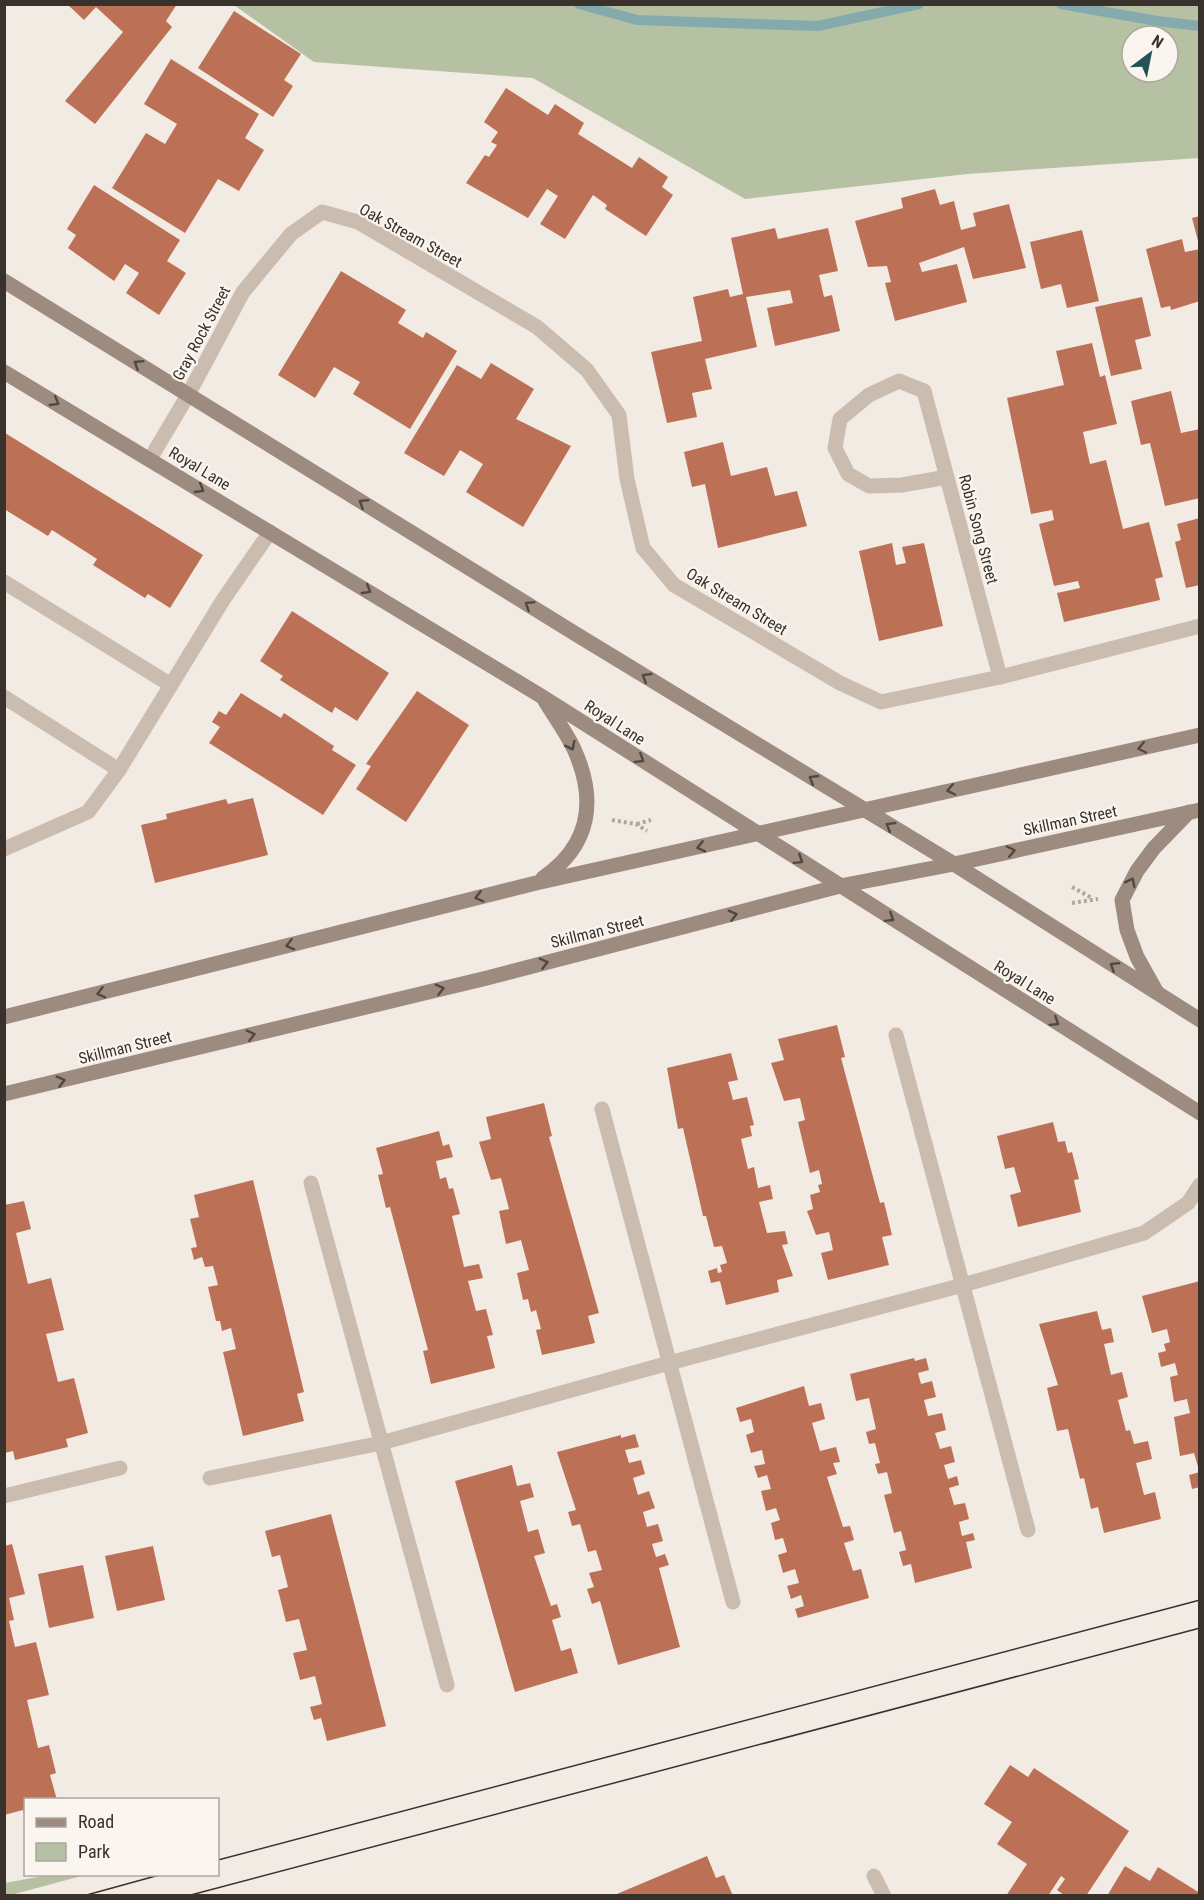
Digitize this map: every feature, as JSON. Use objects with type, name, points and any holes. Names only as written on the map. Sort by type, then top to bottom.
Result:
[{"type":"main road","points":[[4,281],[954,864],[1200,1020]]},
{"type":"main road","name":"Royal Lane","points":[[4,372],[541,696],[1200,1113]]},
{"type":"main road","points":[[536,883],[561,866],[577,845],[587,815],[586,783],[573,747],[541,696]]},
{"type":"main road","points":[[4,1017],[536,883],[1200,735]]},
{"type":"main road","points":[[1158,994],[1137,957],[1127,930],[1122,900],[1137,871],[1154,849],[1194,811]]},
{"type":"main road","name":"Skillman Street","points":[[4,1094],[487,978],[840,886],[954,864],[1194,811]]},
{"type":"street","name":"Gray Rock Street","points":[[150,459],[188,395],[243,292],[291,234],[322,212]]},
{"type":"street","name":"Oak Stream Street","points":[[322,212],[358,222],[537,327],[587,370],[619,415],[627,479],[643,548],[674,585],[840,683],[881,702],[1000,677],[1200,626]]},
{"type":"street","name":"Robin Song Street","points":[[947,477],[902,485],[869,486],[848,474],[835,448],[840,419],[869,395],[899,381],[924,391],[947,477],[1000,677]]},
{"type":"street","points":[[4,849],[88,812],[119,770],[224,600],[270,532]]},
{"type":"street","points":[[4,582],[171,685]]},
{"type":"street","points":[[4,697],[119,770]]},
{"type":"street","points":[[897,1035],[1028,1530]]},
{"type":"street","points":[[602,1109],[733,1602]]},
{"type":"street","points":[[311,1183],[447,1685]]},
{"type":"street","points":[[210,1478],[381,1443],[963,1285],[1144,1233],[1194,1207],[1200,1185]]},
{"type":"street","points":[[4,1496],[120,1468]]},
{"type":"street","points":[[874,1876],[884,1896]]},
{"type":"path","points":[[604,818],[636,824],[648,831]]},
{"type":"path","points":[[636,824],[651,820]]},
{"type":"path","points":[[1072,887],[1093,899],[1072,903]]},
{"type":"green space","points":[[234,5],[1199,5],[1199,158],[967,174],[745,199],[533,78],[314,62]]},
{"type":"green space","points":[[43,1876],[81,1876],[11,1895],[5,1895],[5,1883]]},
{"type":"building","points":[[67,4],[177,4],[166,21],[172,27],[95,124],[65,101],[123,32],[96,7],[84,20]]},
{"type":"building","points":[[234,11],[301,54],[284,80],[293,86],[273,117],[198,68]]},
{"type":"building","points":[[171,59],[259,114],[245,138],[264,150],[239,191],[218,179],[185,233],[112,188],[146,133],[165,144],[177,124],[144,104]]},
{"type":"building","points":[[506,88],[548,115],[555,104],[584,123],[578,134],[632,168],[639,157],[668,177],[662,187],[673,195],[646,236],[605,209],[607,205],[593,195],[565,239],[540,224],[558,196],[547,189],[528,218],[466,183],[485,155],[489,157],[497,145],[491,142],[498,132],[484,122]]},
{"type":"building","points":[[94,185],[180,240],[167,261],[186,273],[159,315],[126,293],[139,273],[125,264],[114,281],[68,248],[76,235],[67,229]]},
{"type":"building","points":[[935,189],[940,205],[954,201],[961,230],[976,226],[973,213],[1009,204],[1026,268],[973,279],[964,247],[919,263],[922,272],[957,264],[967,302],[895,321],[885,283],[891,282],[887,266],[868,267],[855,221],[903,208],[901,198]]},
{"type":"building","points":[[1200,216],[1200,245],[1199,245],[1192,218]]},
{"type":"building","points":[[775,228],[778,239],[828,228],[838,271],[819,275],[824,297],[832,295],[840,331],[775,346],[767,308],[793,303],[790,290],[746,297],[757,347],[705,359],[712,389],[692,393],[697,417],[667,423],[651,352],[702,341],[693,297],[728,289],[730,297],[743,294],[731,238]]},
{"type":"building","points":[[1082,230],[1099,301],[1067,308],[1061,284],[1041,289],[1030,242]]},
{"type":"building","points":[[1182,239],[1185,252],[1200,249],[1200,301],[1171,310],[1170,306],[1161,308],[1146,249]]},
{"type":"building","points":[[341,271],[406,310],[398,323],[423,338],[426,332],[457,351],[410,429],[353,394],[360,382],[334,367],[315,398],[278,375]]},
{"type":"building","points":[[1142,297],[1151,336],[1135,340],[1142,369],[1111,376],[1095,307]]},
{"type":"building","points":[[1092,343],[1100,377],[1105,375],[1117,424],[1083,432],[1090,464],[1106,460],[1123,529],[1149,522],[1163,577],[1155,579],[1160,600],[1064,622],[1057,593],[1080,588],[1078,581],[1054,586],[1039,524],[1054,520],[1052,510],[1031,514],[1007,398],[1064,385],[1056,351]]},
{"type":"building","points":[[491,363],[534,389],[516,419],[571,446],[523,527],[466,492],[483,464],[460,450],[444,476],[404,453],[457,365],[481,379]]},
{"type":"building","points":[[1171,391],[1181,433],[1200,429],[1200,498],[1165,506],[1150,443],[1141,445],[1131,401]]},
{"type":"building","points":[[5,433],[203,555],[170,608],[148,594],[145,598],[93,565],[97,559],[52,530],[48,536],[4,509]]},
{"type":"building","points":[[723,442],[731,476],[767,467],[775,496],[797,491],[807,526],[718,548],[705,484],[692,487],[684,452]]},
{"type":"building","points":[[1200,518],[1200,585],[1186,588],[1175,542],[1181,540],[1177,524]]},
{"type":"building","points":[[892,543],[896,565],[906,563],[902,547],[924,543],[943,626],[879,641],[859,551]]},
{"type":"building","points":[[292,611],[389,673],[357,721],[335,707],[332,713],[280,680],[283,676],[260,661]]},
{"type":"building","points":[[417,691],[469,725],[406,822],[356,789],[371,766],[366,764]]},
{"type":"building","points":[[241,693],[281,718],[284,713],[334,746],[332,750],[356,765],[323,815],[209,743],[220,727],[212,722],[219,711],[226,715]]},
{"type":"building","points":[[253,798],[268,855],[155,883],[141,825],[167,819],[166,814],[226,799],[228,804]]},
{"type":"building","points":[[837,1025],[845,1057],[841,1058],[880,1203],[884,1202],[892,1235],[882,1237],[889,1265],[828,1280],[821,1253],[833,1250],[829,1232],[816,1235],[807,1211],[813,1209],[810,1195],[820,1192],[818,1185],[822,1184],[819,1170],[810,1173],[798,1122],[805,1120],[800,1098],[784,1101],[771,1063],[784,1060],[778,1039]]},
{"type":"building","points":[[731,1053],[738,1080],[728,1082],[733,1100],[747,1097],[754,1125],[750,1126],[752,1136],[741,1139],[748,1169],[754,1167],[758,1188],[770,1185],[773,1199],[759,1202],[767,1233],[785,1231],[788,1244],[782,1245],[793,1276],[777,1280],[779,1292],[726,1305],[720,1281],[711,1283],[708,1271],[717,1268],[718,1273],[722,1272],[720,1265],[727,1263],[722,1246],[714,1247],[706,1216],[703,1216],[683,1128],[678,1129],[667,1068]]},
{"type":"building","points":[[544,1103],[552,1136],[549,1137],[599,1313],[588,1316],[595,1343],[542,1355],[536,1330],[541,1329],[536,1310],[531,1312],[528,1299],[523,1300],[517,1273],[529,1270],[521,1240],[506,1244],[499,1211],[509,1209],[501,1178],[491,1180],[479,1142],[491,1139],[486,1117]]},
{"type":"building","points":[[1053,1122],[1058,1142],[1065,1141],[1068,1153],[1072,1152],[1079,1179],[1074,1180],[1081,1212],[1018,1227],[1010,1195],[1021,1192],[1014,1167],[1005,1169],[997,1136]]},
{"type":"building","points":[[439,1131],[443,1146],[449,1144],[453,1157],[436,1161],[440,1179],[446,1177],[449,1189],[453,1188],[460,1214],[452,1216],[464,1267],[479,1264],[483,1278],[468,1281],[476,1311],[486,1309],[493,1335],[487,1336],[495,1368],[431,1384],[423,1351],[428,1350],[390,1207],[386,1208],[378,1175],[383,1174],[376,1148]]},
{"type":"building","points":[[253,1180],[304,1392],[297,1394],[304,1421],[243,1436],[223,1352],[236,1349],[231,1328],[222,1331],[220,1321],[216,1321],[208,1287],[218,1285],[213,1266],[205,1267],[202,1257],[194,1260],[191,1248],[197,1247],[190,1219],[199,1217],[194,1195]]},
{"type":"building","points":[[24,1201],[31,1229],[16,1233],[28,1284],[51,1278],[64,1330],[46,1334],[58,1382],[74,1378],[88,1433],[66,1439],[68,1447],[15,1460],[13,1451],[4,1453],[4,1205]]},
{"type":"building","points":[[1200,1281],[1199,1470],[1194,1453],[1180,1456],[1174,1417],[1190,1413],[1187,1399],[1174,1402],[1170,1377],[1178,1375],[1175,1363],[1161,1367],[1158,1353],[1166,1351],[1164,1344],[1170,1342],[1167,1329],[1152,1333],[1142,1296]]},
{"type":"building","points":[[1097,1311],[1102,1330],[1111,1328],[1114,1342],[1104,1344],[1111,1375],[1122,1372],[1128,1397],[1118,1400],[1126,1431],[1130,1430],[1134,1444],[1148,1441],[1152,1459],[1136,1463],[1144,1495],[1155,1492],[1161,1519],[1104,1533],[1098,1507],[1091,1509],[1084,1478],[1080,1479],[1068,1429],[1057,1431],[1047,1388],[1058,1385],[1039,1324]]},
{"type":"building","points":[[914,1358],[915,1361],[926,1358],[929,1370],[918,1373],[921,1384],[932,1381],[936,1397],[924,1400],[928,1416],[942,1413],[946,1430],[935,1433],[940,1449],[951,1446],[955,1462],[944,1465],[948,1479],[957,1476],[959,1485],[949,1488],[954,1505],[965,1503],[969,1519],[959,1522],[962,1536],[973,1533],[975,1540],[966,1542],[972,1568],[915,1583],[911,1564],[903,1566],[899,1552],[906,1550],[901,1531],[894,1533],[884,1495],[892,1493],[887,1472],[878,1474],[875,1464],[880,1463],[875,1443],[869,1444],[866,1432],[876,1429],[869,1398],[856,1401],[850,1374]]},
{"type":"building","points":[[804,1386],[809,1406],[821,1403],[825,1419],[812,1423],[820,1451],[836,1447],[840,1462],[833,1463],[837,1474],[827,1477],[843,1527],[850,1526],[854,1540],[844,1543],[853,1571],[861,1569],[869,1598],[798,1618],[795,1609],[804,1606],[801,1595],[791,1599],[787,1586],[799,1583],[795,1569],[783,1573],[778,1555],[787,1552],[783,1538],[775,1540],[771,1523],[780,1520],[776,1508],[766,1511],[761,1491],[771,1489],[767,1475],[758,1478],[754,1466],[765,1464],[762,1450],[751,1453],[746,1435],[754,1432],[751,1419],[740,1422],[736,1408]]},
{"type":"building","points":[[635,1434],[639,1447],[625,1450],[629,1463],[641,1460],[645,1474],[633,1478],[638,1495],[649,1491],[655,1508],[643,1512],[647,1527],[658,1524],[663,1541],[652,1544],[656,1557],[665,1554],[669,1565],[659,1568],[680,1647],[618,1665],[600,1601],[592,1604],[587,1589],[594,1587],[589,1573],[602,1570],[596,1550],[588,1552],[580,1524],[572,1526],[568,1512],[576,1510],[557,1452],[621,1435],[621,1438]]},
{"type":"building","points":[[512,1465],[517,1486],[530,1483],[534,1497],[520,1501],[528,1532],[538,1529],[545,1553],[534,1556],[551,1606],[557,1604],[561,1617],[552,1620],[561,1651],[571,1648],[578,1673],[515,1692],[455,1481]]},
{"type":"building","points":[[1200,1472],[1200,1487],[1192,1489],[1189,1475]]},
{"type":"building","points":[[331,1514],[386,1726],[327,1741],[321,1718],[314,1720],[310,1707],[322,1704],[315,1676],[300,1680],[293,1653],[307,1650],[299,1619],[286,1622],[278,1590],[288,1587],[280,1555],[272,1557],[265,1531]]},
{"type":"building","points":[[12,1544],[25,1594],[9,1598],[14,1620],[9,1621],[15,1647],[36,1642],[49,1695],[27,1700],[38,1748],[49,1745],[56,1773],[50,1775],[56,1798],[24,1798],[24,1814],[23,1810],[4,1815],[4,1546]]},
{"type":"building","points":[[153,1546],[165,1600],[117,1611],[105,1556]]},
{"type":"building","points":[[83,1565],[94,1618],[49,1628],[38,1574]]},
{"type":"building","points":[[1010,1765],[1028,1777],[1034,1768],[1129,1831],[1086,1896],[1065,1896],[1057,1890],[1065,1879],[1061,1876],[1048,1896],[1006,1896],[1027,1864],[997,1844],[1012,1822],[984,1804]]},
{"type":"building","points":[[707,1856],[716,1878],[724,1875],[733,1896],[612,1896]]},
{"type":"building","points":[[1125,1866],[1150,1881],[1158,1867],[1200,1893],[1200,1896],[1107,1896]]},
{"type":"waterway","points":[[579,4],[637,20],[818,26],[919,4]]},
{"type":"waterway","points":[[1061,4],[1200,26]]},
{"type":"tram line","points":[[219,1860],[1200,1600]]},
{"type":"tram line","points":[[187,1896],[1200,1628]]},
{"type":"tram line","points":[[83,1896],[156,1876]]}]
